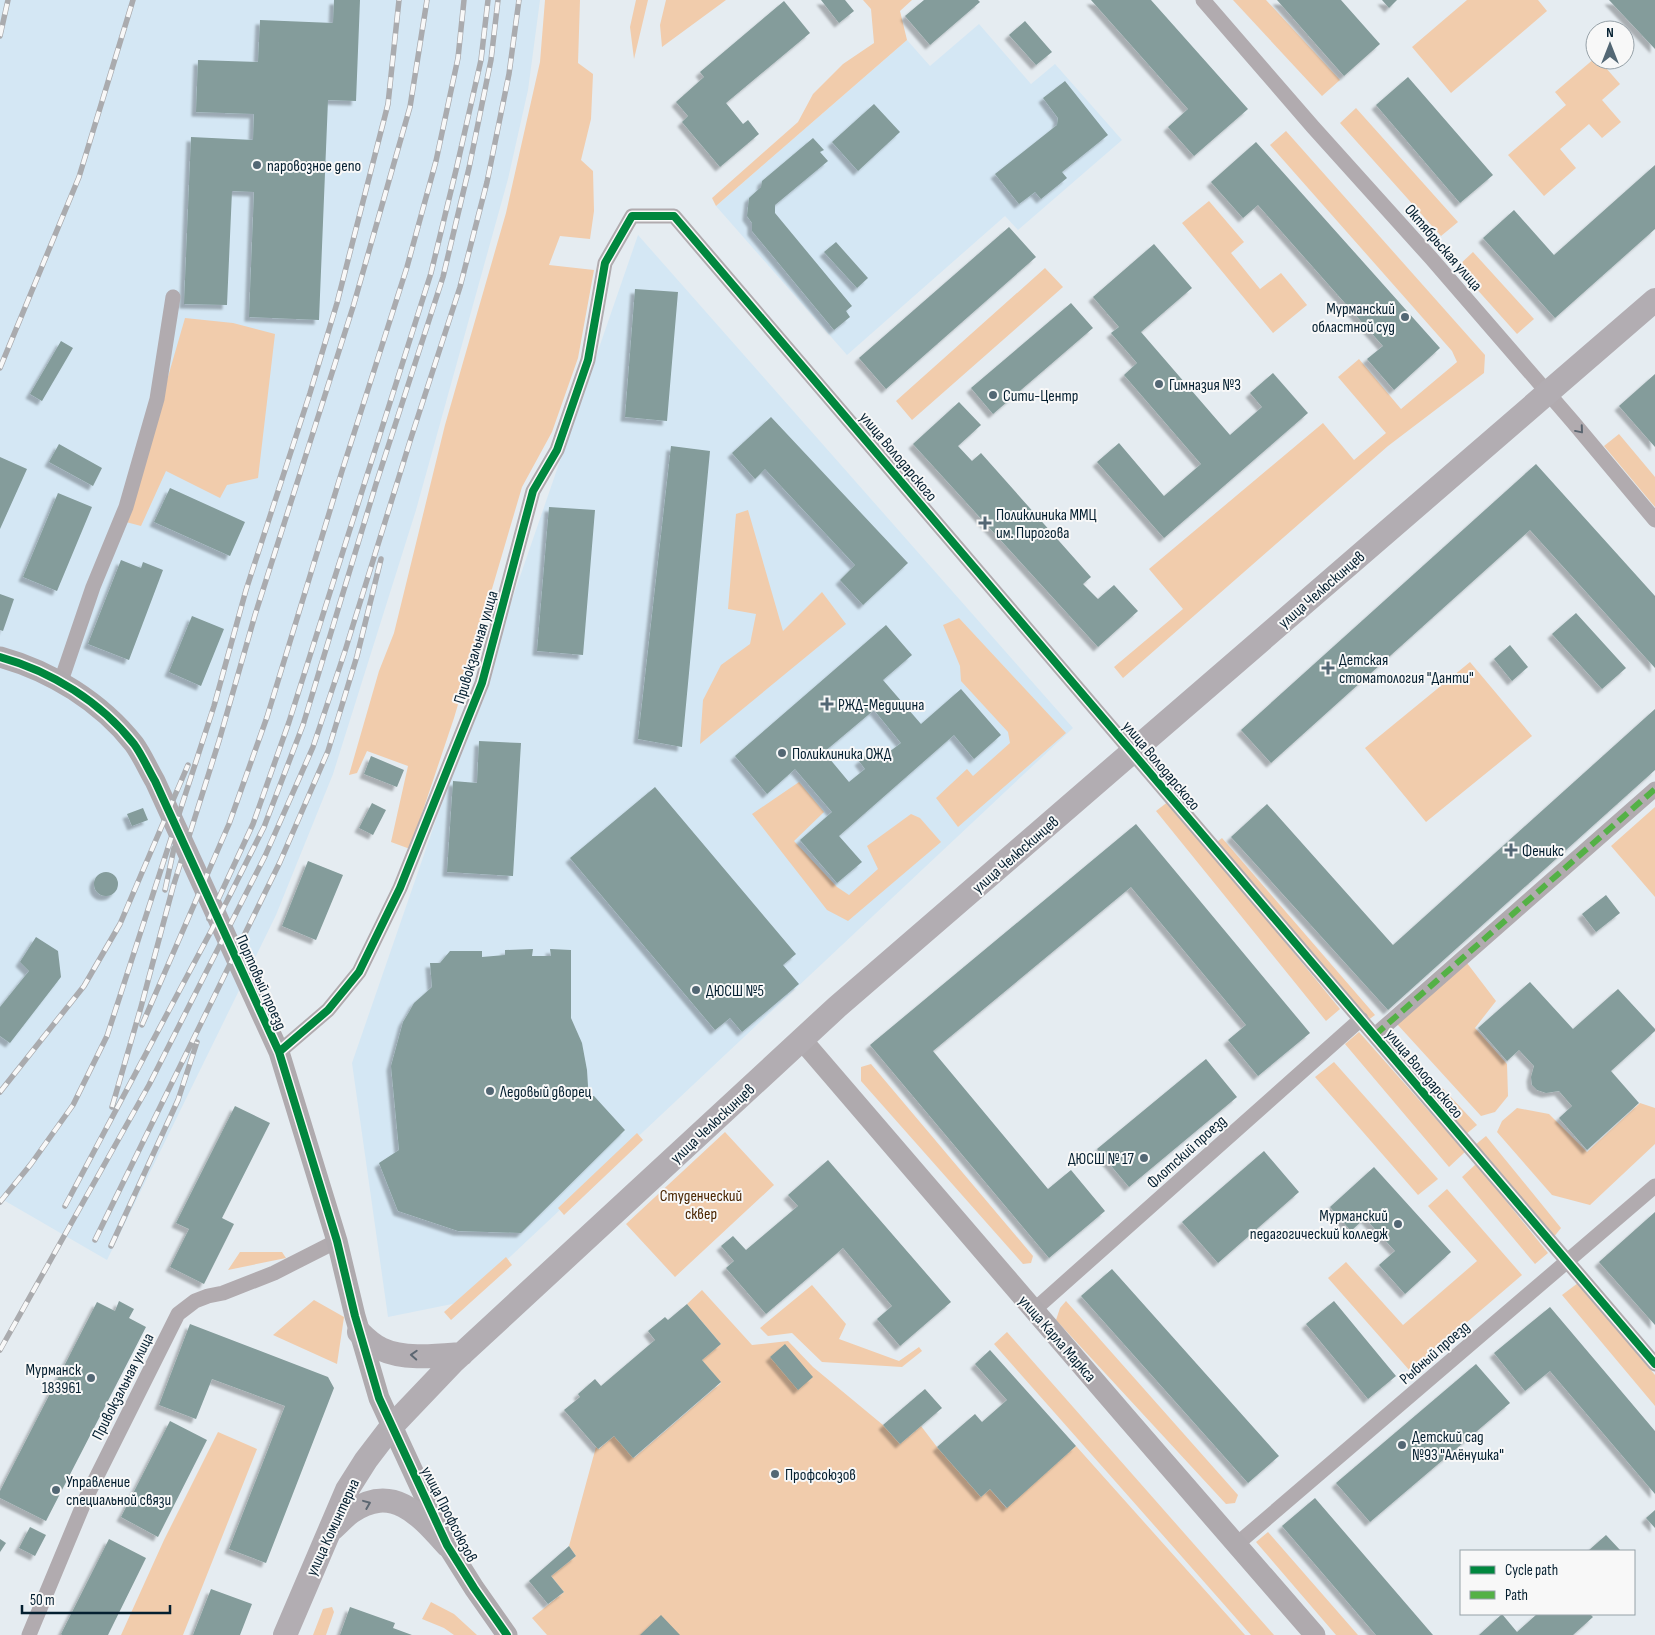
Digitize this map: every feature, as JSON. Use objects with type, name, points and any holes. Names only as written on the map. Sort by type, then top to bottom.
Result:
[{"type":"main road","name":"улица Челюскинцев","points":[[392,1426],[462,1354],[837,1007],[1655,300]]},
{"type":"main road","points":[[360,1332],[370,1343],[394,1353],[430,1356],[462,1354]]},
{"type":"main road","name":"улица Коминтерна","points":[[285,1635],[346,1490],[392,1426]]},
{"type":"main road","points":[[328,1533],[351,1512],[364,1504],[390,1500],[416,1513],[446,1545]]},
{"type":"street","name":"Октябрьская улица","points":[[1203,0],[1313,128],[1424,251],[1655,520]]},
{"type":"street","name":"улица Володарского","points":[[632,216],[674,216],[1655,1364]]},
{"type":"street","name":"Привокзальная улица","points":[[279,1052],[328,1010],[358,972],[400,888],[482,682],[533,491],[557,450],[588,360],[606,264],[632,216]]},
{"type":"street","points":[[61,681],[93,587],[126,507],[157,399],[173,297]]},
{"type":"street","name":"Портовый проезд","points":[[0,657],[25,664],[61,681],[104,713],[134,745],[155,781],[279,1052],[337,1241],[379,1398],[392,1426]]},
{"type":"street","points":[[1375,1035],[1655,789]]},
{"type":"street","name":"Флотский проезд","points":[[1034,1310],[1361,1019]]},
{"type":"street","name":"улица Карла Маркса","points":[[802,1040],[1315,1635]]},
{"type":"street","name":"Рыбный проезд","points":[[1236,1544],[1655,1186]]},
{"type":"street","name":"Привокзальная улица","points":[[29,1635],[86,1498],[178,1314],[195,1301],[208,1296],[223,1294],[274,1273],[337,1241]]},
{"type":"street","name":"улица Профсоюзов","points":[[392,1426],[446,1545],[507,1635]]},
{"type":"shaded area","points":[[0,0],[540,0],[528,90],[508,179],[416,510],[333,774],[276,915],[107,1260],[0,1198]]},
{"type":"shaded area","points":[[979,24],[1031,84],[1055,64],[1122,140],[1018,230],[1005,216],[847,355],[716,206],[907,40],[930,66]]},
{"type":"shaded area","points":[[638,235],[1073,728],[462,1302],[388,1317],[352,1063]]},
{"type":"green space","points":[[545,0],[580,0],[578,63],[593,74],[591,119],[581,160],[593,171],[594,211],[590,239],[560,236],[549,265],[594,270],[578,358],[552,432],[522,487],[454,718],[410,849],[391,842],[408,766],[367,751],[357,773],[349,775],[379,671],[394,633],[445,425],[506,213],[540,62]]},
{"type":"green space","points":[[636,0],[648,0],[634,59],[630,27]]},
{"type":"green space","points":[[666,0],[726,0],[662,47],[660,25]]},
{"type":"green space","points":[[863,0],[912,0],[900,11],[907,40],[716,206],[712,198],[798,122],[813,94],[843,64],[874,43],[871,9]]},
{"type":"green space","points":[[1233,0],[1266,0],[1340,80],[1322,96]]},
{"type":"green space","points":[[1467,0],[1538,0],[1547,11],[1451,93],[1412,47]]},
{"type":"green space","points":[[1585,66],[1585,70],[1608,70],[1620,84],[1602,100],[1621,122],[1602,138],[1589,124],[1560,149],[1576,168],[1544,196],[1508,155],[1566,105],[1555,92]]},
{"type":"green space","points":[[1356,108],[1458,222],[1441,236],[1340,123]]},
{"type":"green space","points":[[1286,131],[1485,355],[1484,373],[1388,446],[1123,678],[1114,667],[1183,609],[1149,569],[1323,423],[1354,460],[1386,433],[1338,377],[1359,359],[1401,409],[1457,362],[1452,351],[1270,145]]},
{"type":"green space","points":[[1209,201],[1244,242],[1231,253],[1260,289],[1281,273],[1307,305],[1273,333],[1182,223]]},
{"type":"green space","points":[[1473,252],[1534,319],[1517,334],[1457,267]]},
{"type":"green space","points":[[1045,268],[1063,287],[912,420],[896,401]]},
{"type":"green space","points":[[185,318],[233,323],[275,334],[258,478],[227,485],[220,498],[166,471],[141,526],[126,522]]},
{"type":"green space","points":[[1619,434],[1655,477],[1655,507],[1604,446]]},
{"type":"green space","points":[[748,510],[783,631],[822,592],[846,624],[700,744],[703,700],[721,665],[750,644],[756,614],[728,609],[736,514]]},
{"type":"green space","points":[[959,618],[1066,733],[958,827],[936,798],[967,769],[973,776],[1010,743],[1008,732],[961,681],[960,666],[943,625]]},
{"type":"green space","points":[[1470,662],[1532,736],[1426,822],[1365,748]]},
{"type":"green space","points":[[799,782],[824,812],[794,841],[837,887],[849,895],[878,869],[867,846],[911,814],[920,818],[941,842],[848,921],[827,910],[752,814]]},
{"type":"green space","points":[[1169,801],[1340,1009],[1326,1021],[1156,811]]},
{"type":"green space","points":[[1655,807],[1655,897],[1611,846]]},
{"type":"green space","points":[[1222,838],[1375,1015],[1367,1021],[1217,842]]},
{"type":"green space","points":[[1467,963],[1496,1001],[1475,1028],[1507,1064],[1508,1096],[1495,1112],[1481,1116],[1397,1024]]},
{"type":"green space","points":[[1359,1032],[1465,1152],[1449,1167],[1345,1044]]},
{"type":"green space","points":[[1391,1033],[1477,1125],[1465,1135],[1380,1041]]},
{"type":"green space","points":[[1334,1062],[1438,1179],[1418,1195],[1315,1077]]},
{"type":"green space","points":[[871,1064],[1033,1256],[1031,1263],[1023,1264],[861,1081],[861,1067]]},
{"type":"green space","points":[[1640,1103],[1655,1108],[1655,1144],[1590,1205],[1552,1195],[1497,1132],[1502,1121],[1517,1108],[1549,1114],[1587,1152]]},
{"type":"green space","name":"Студенческий сквер","points":[[725,1132],[774,1185],[675,1277],[626,1224]]},
{"type":"green space","points":[[637,1133],[643,1140],[564,1215],[558,1208]]},
{"type":"green space","points":[[1486,1136],[1561,1228],[1553,1238],[1475,1145]]},
{"type":"green space","points":[[1476,1164],[1548,1253],[1535,1264],[1462,1177]]},
{"type":"green space","points":[[1447,1189],[1522,1275],[1410,1371],[1328,1278],[1346,1262],[1403,1325],[1477,1261],[1428,1206]]},
{"type":"green space","points":[[240,1252],[282,1252],[286,1258],[228,1270]]},
{"type":"green space","points":[[506,1257],[512,1265],[451,1320],[444,1312]]},
{"type":"green space","points":[[1578,1283],[1655,1375],[1655,1406],[1562,1295]]},
{"type":"green space","points":[[812,1285],[846,1324],[839,1339],[899,1361],[919,1347],[922,1351],[902,1367],[822,1362],[792,1333],[768,1336],[760,1328]]},
{"type":"green space","name":"Профсоюзов","points":[[702,1290],[752,1345],[788,1341],[813,1367],[883,1425],[900,1444],[921,1426],[981,1497],[990,1489],[1006,1508],[1076,1446],[1245,1635],[547,1635],[532,1618],[564,1592],[551,1576],[576,1556],[569,1546],[596,1447],[599,1449],[614,1436],[634,1458],[721,1383],[702,1360],[721,1344],[687,1304]]},
{"type":"green space","points":[[314,1300],[344,1317],[337,1364],[273,1335]]},
{"type":"green space","points":[[1066,1301],[1238,1495],[1235,1503],[1226,1504],[1056,1320],[1060,1308]]},
{"type":"green space","points":[[1007,1332],[1274,1635],[1251,1635],[994,1344]]},
{"type":"green space","points":[[218,1432],[257,1449],[183,1635],[121,1635],[164,1540]]},
{"type":"green space","points":[[1268,1532],[1358,1635],[1336,1635],[1256,1542]]},
{"type":"green space","points":[[431,1602],[454,1614],[477,1635],[454,1635],[444,1628],[422,1619]]},
{"type":"green space","points":[[332,1607],[334,1612],[326,1635],[313,1635],[323,1609]]},
{"type":"building","name":"паровозное депо","points":[[334,0],[360,0],[356,101],[328,100],[319,320],[249,317],[254,192],[232,191],[227,305],[184,304],[191,137],[253,140],[254,114],[196,112],[198,60],[258,62],[260,20],[333,23]]},
{"type":"building","points":[[821,0],[845,0],[854,11],[839,23]]},
{"type":"building","points":[[924,0],[978,0],[980,2],[930,45],[905,16]]},
{"type":"building","points":[[1091,0],[1151,0],[1248,109],[1194,156],[1168,127],[1188,109]]},
{"type":"building","points":[[1277,0],[1341,0],[1380,44],[1344,76]]},
{"type":"building","points":[[1382,0],[1397,0],[1389,8]]},
{"type":"building","points":[[1609,0],[1655,0],[1655,49],[1635,28],[1635,20],[1628,20]]},
{"type":"building","points":[[784,1],[810,33],[726,103],[743,124],[748,120],[759,134],[720,167],[682,122],[688,116],[676,102],[704,77],[700,72]]},
{"type":"building","points":[[1025,21],[1052,52],[1036,65],[1009,35]]},
{"type":"building","points":[[1408,77],[1493,175],[1460,203],[1376,105]]},
{"type":"building","points":[[1065,81],[1108,135],[1062,172],[1067,178],[1041,199],[1035,192],[1019,204],[995,174],[1057,125],[1058,118],[1043,98]]},
{"type":"building","points":[[874,104],[900,132],[858,171],[832,142]]},
{"type":"building","points":[[813,138],[824,150],[820,152],[828,161],[775,205],[775,213],[852,306],[846,311],[850,317],[834,330],[752,231],[752,223],[747,216],[749,198],[761,187],[762,181]]},
{"type":"building","points":[[1256,142],[1440,348],[1394,390],[1367,359],[1383,346],[1258,205],[1243,218],[1211,182]]},
{"type":"building","points":[[1655,165],[1655,229],[1555,318],[1483,238],[1514,210],[1554,255]]},
{"type":"building","points":[[1009,227],[1036,257],[886,389],[859,358]]},
{"type":"building","points":[[836,242],[868,278],[857,288],[824,252]]},
{"type":"building","name":"Гимназия №3","points":[[1154,244],[1192,288],[1141,332],[1230,435],[1262,407],[1250,393],[1273,373],[1308,413],[1164,538],[1097,462],[1119,443],[1164,496],[1201,464],[1124,375],[1137,363],[1111,333],[1119,327],[1093,297]]},
{"type":"building","points":[[635,289],[678,292],[667,421],[625,417]]},
{"type":"building","points":[[1071,303],[1093,328],[993,414],[971,388]]},
{"type":"building","points":[[61,341],[73,348],[42,401],[30,394]]},
{"type":"building","points":[[1655,374],[1655,447],[1619,406]]},
{"type":"building","points":[[959,402],[981,425],[958,446],[972,461],[981,453],[1091,577],[1083,584],[1098,599],[1114,585],[1138,611],[1098,647],[913,444]]},
{"type":"building","points":[[771,417],[908,563],[863,605],[840,580],[855,565],[765,469],[755,479],[732,453]]},
{"type":"building","points":[[59,444],[102,468],[93,486],[49,462]]},
{"type":"building","points":[[671,446],[710,451],[682,747],[638,739]]},
{"type":"building","points":[[0,457],[27,469],[0,529]]},
{"type":"building","points":[[1536,464],[1655,596],[1655,668],[1530,530],[1271,763],[1241,730]]},
{"type":"building","points":[[170,488],[245,522],[230,556],[154,522]]},
{"type":"building","points":[[58,493],[92,507],[57,591],[23,577]]},
{"type":"building","points":[[549,507],[595,510],[583,655],[537,651]]},
{"type":"building","points":[[121,560],[141,568],[143,562],[163,570],[129,660],[88,644]]},
{"type":"building","points":[[0,594],[14,599],[3,631],[0,630]]},
{"type":"building","points":[[1576,613],[1626,668],[1602,689],[1552,634]]},
{"type":"building","points":[[192,616],[224,629],[201,686],[169,672]]},
{"type":"building","name":"Поликлиника ОЖД","points":[[886,625],[912,655],[883,680],[921,724],[961,689],[1001,735],[974,759],[954,735],[839,836],[862,862],[837,883],[800,840],[832,812],[795,769],[767,794],[735,756]],"holes":[[[874,710],[901,743],[885,755],[877,746],[859,761],[865,769],[849,782],[824,752]]]},
{"type":"building","points":[[1510,645],[1528,667],[1512,681],[1494,659]]},
{"type":"building","points":[[1655,709],[1655,770],[1388,1010],[1231,837],[1267,804],[1393,945]]},
{"type":"building","points":[[479,741],[521,743],[513,876],[447,872],[453,781],[477,783]]},
{"type":"building","points":[[371,756],[404,770],[397,787],[364,774]]},
{"type":"building","points":[[655,787],[796,954],[783,965],[799,984],[742,1032],[730,1018],[715,1030],[570,858]]},
{"type":"building","points":[[372,803],[386,810],[373,835],[359,828]]},
{"type":"building","points":[[143,808],[148,820],[132,826],[127,814]]},
{"type":"building","points":[[1136,824],[1310,1033],[1258,1076],[1228,1040],[1246,1025],[1131,887],[933,1051],[1048,1189],[1071,1170],[1105,1211],[1049,1258],[870,1045]]},
{"type":"building","points":[[308,861],[343,875],[316,940],[282,926]]},
{"type":"building","points":[[106,872],[111,873],[117,879],[117,889],[111,895],[106,896],[101,895],[95,889],[94,884],[95,879],[101,873]]},
{"type":"building","points":[[1606,895],[1620,913],[1596,932],[1582,914]]},
{"type":"building","points":[[36,937],[58,951],[61,977],[10,1043],[0,1036],[0,1007],[29,971],[20,962]]},
{"type":"building","name":"Ледовый дворец","points":[[533,949],[532,956],[551,956],[550,949],[571,950],[571,1018],[582,1043],[587,1070],[588,1086],[586,1096],[594,1096],[625,1130],[521,1233],[458,1231],[398,1211],[379,1163],[399,1150],[391,1066],[403,1022],[414,1003],[432,987],[430,963],[440,963],[450,951],[482,951],[482,957],[505,955],[505,950]]},
{"type":"building","points":[[1530,982],[1573,1029],[1618,989],[1655,1029],[1611,1071],[1639,1103],[1587,1150],[1559,1118],[1572,1106],[1559,1091],[1546,1093],[1537,1090],[1532,1085],[1531,1077],[1534,1066],[1519,1050],[1507,1061],[1478,1028]]},
{"type":"building","points":[[1206,1059],[1237,1097],[1129,1187],[1097,1149]]},
{"type":"building","points":[[235,1106],[270,1123],[222,1218],[234,1224],[204,1284],[170,1267],[189,1229],[176,1223]]},
{"type":"building","name":"Мурманский педагогический колледж","points":[[1264,1151],[1299,1192],[1218,1263],[1182,1222]]},
{"type":"building","points":[[828,1160],[951,1302],[900,1346],[877,1319],[892,1306],[843,1248],[766,1314],[726,1268],[734,1261],[721,1246],[733,1236],[746,1250],[798,1206],[788,1195]]},
{"type":"building","name":"Мурманский педагогический колледж","points":[[1374,1167],[1451,1252],[1405,1294],[1379,1265],[1395,1251],[1365,1218],[1351,1231],[1330,1207]]},
{"type":"building","points":[[1655,1212],[1655,1325],[1599,1262]]},
{"type":"building","points":[[1112,1269],[1279,1456],[1248,1483],[1081,1296]]},
{"type":"building","points":[[119,1301],[134,1309],[129,1318],[146,1327],[46,1521],[0,1498],[0,1491],[97,1302],[115,1311]]},
{"type":"building","points":[[1334,1301],[1396,1376],[1368,1399],[1306,1324]]},
{"type":"building","points":[[687,1304],[721,1344],[702,1360],[721,1382],[633,1458],[614,1436],[598,1449],[564,1410],[580,1397],[578,1394],[595,1379],[601,1386],[655,1340],[648,1331],[665,1317],[668,1320]]},
{"type":"building","points":[[1550,1307],[1655,1431],[1655,1494],[1550,1371],[1525,1391],[1494,1353]]},
{"type":"building","points":[[190,1324],[328,1377],[334,1388],[266,1563],[229,1549],[285,1406],[212,1379],[196,1419],[159,1405]]},
{"type":"building","points":[[785,1344],[813,1377],[798,1390],[770,1357]]},
{"type":"building","points":[[990,1350],[1076,1446],[1007,1508],[990,1489],[981,1497],[937,1447],[975,1414],[982,1422],[1007,1400],[975,1364]]},
{"type":"building","points":[[1476,1364],[1510,1403],[1370,1522],[1336,1483]]},
{"type":"building","points":[[925,1389],[942,1408],[900,1444],[883,1425]]},
{"type":"building","points":[[170,1421],[207,1440],[158,1537],[121,1517]]},
{"type":"building","points":[[1315,1498],[1433,1635],[1376,1635],[1282,1526]]},
{"type":"building","points":[[1655,1510],[1655,1528],[1646,1518]]},
{"type":"building","points":[[30,1527],[46,1535],[35,1556],[19,1548]]},
{"type":"building","points":[[1606,1535],[1620,1550],[1589,1550]]},
{"type":"building","points":[[0,1539],[6,1543],[0,1552]]},
{"type":"building","points":[[109,1539],[146,1558],[108,1635],[62,1635],[61,1634]]},
{"type":"building","points":[[569,1546],[576,1556],[551,1576],[564,1592],[548,1604],[529,1581]]},
{"type":"building","points":[[211,1589],[252,1604],[240,1635],[193,1635]]},
{"type":"building","points":[[350,1607],[395,1623],[393,1628],[412,1635],[340,1635]]},
{"type":"building","points":[[661,1615],[680,1635],[640,1635]]},
{"type":"building","points":[[1501,1615],[1517,1632],[1536,1615],[1591,1615],[1593,1617],[1573,1635],[1479,1635]]},
{"type":"railway","points":[[0,36],[8,0]]},
{"type":"railway","points":[[0,368],[79,177],[133,0]]},
{"type":"railway","points":[[0,1202],[31,1164],[73,1105],[107,1036],[214,706],[246,590],[337,303],[388,104],[399,0]]},
{"type":"railway","points":[[112,1107],[173,887],[219,741],[255,615],[353,307],[410,107],[427,0]]},
{"type":"railway","points":[[142,1025],[229,824],[267,717],[407,267],[436,161],[458,58],[464,0]]},
{"type":"railway","points":[[209,919],[253,824],[289,722],[431,273],[481,60],[488,0]]},
{"type":"railway","points":[[65,1206],[227,901],[264,827],[303,725],[376,484],[443,277],[469,168],[491,60],[498,0]]},
{"type":"railway","points":[[0,1350],[149,1085],[265,856],[313,747],[460,287],[487,182],[509,74],[519,0]]},
{"type":"railway","points":[[95,1240],[280,862],[328,751],[357,656],[381,559]]},
{"type":"railway","points":[[0,1092],[84,986],[120,924],[188,765]]},
{"type":"railway","points":[[165,890],[174,848]]},
{"type":"railway","points":[[111,1246],[178,1100],[197,1042]]},
{"type":"marked path","points":[[1375,1035],[1655,789]]},
{"type":"cycle path","points":[[279,1052],[328,1010],[359,972],[400,888],[482,683],[533,491],[557,450],[588,360],[605,263],[632,216],[674,216],[1655,1364]]},
{"type":"cycle path","points":[[0,657],[38,671],[74,690],[91,702],[121,729],[134,744],[155,781],[279,1052],[337,1241],[355,1316],[379,1398],[447,1545],[507,1635]]},
{"type":"place","name":"паровозное депо","points":[[257,165]]},
{"type":"place","name":"Мурманский областной суд","points":[[1405,317]]},
{"type":"place","name":"Гимназия №3","points":[[1159,384]]},
{"type":"place","name":"Сити-Центр","points":[[993,395]]},
{"type":"place","name":"Поликлиника ММЦ им. Пирогова","points":[[985,523]]},
{"type":"place","name":"Детская стоматология \"Данти\"","points":[[1328,668]]},
{"type":"place","name":"РЖД-Медицина","points":[[827,704]]},
{"type":"place","name":"Поликлиника ОЖД","points":[[782,753]]},
{"type":"place","name":"Феникс","points":[[1511,850]]},
{"type":"place","name":"ДЮСШ №5","points":[[696,990]]},
{"type":"place","name":"Ледовый дворец","points":[[490,1091]]},
{"type":"place","name":"ДЮСШ № 17","points":[[1144,1158]]},
{"type":"place","name":"Мурманский педагогический колледж","points":[[1398,1224]]},
{"type":"place","name":"Мурманск 183961","points":[[91,1378]]},
{"type":"place","name":"Детский сад №93 \"Алёнушка\"","points":[[1402,1445]]},
{"type":"place","name":"Профсоюзов","points":[[775,1474]]},
{"type":"place","name":"Управление специальной связи","points":[[56,1490]]}]
